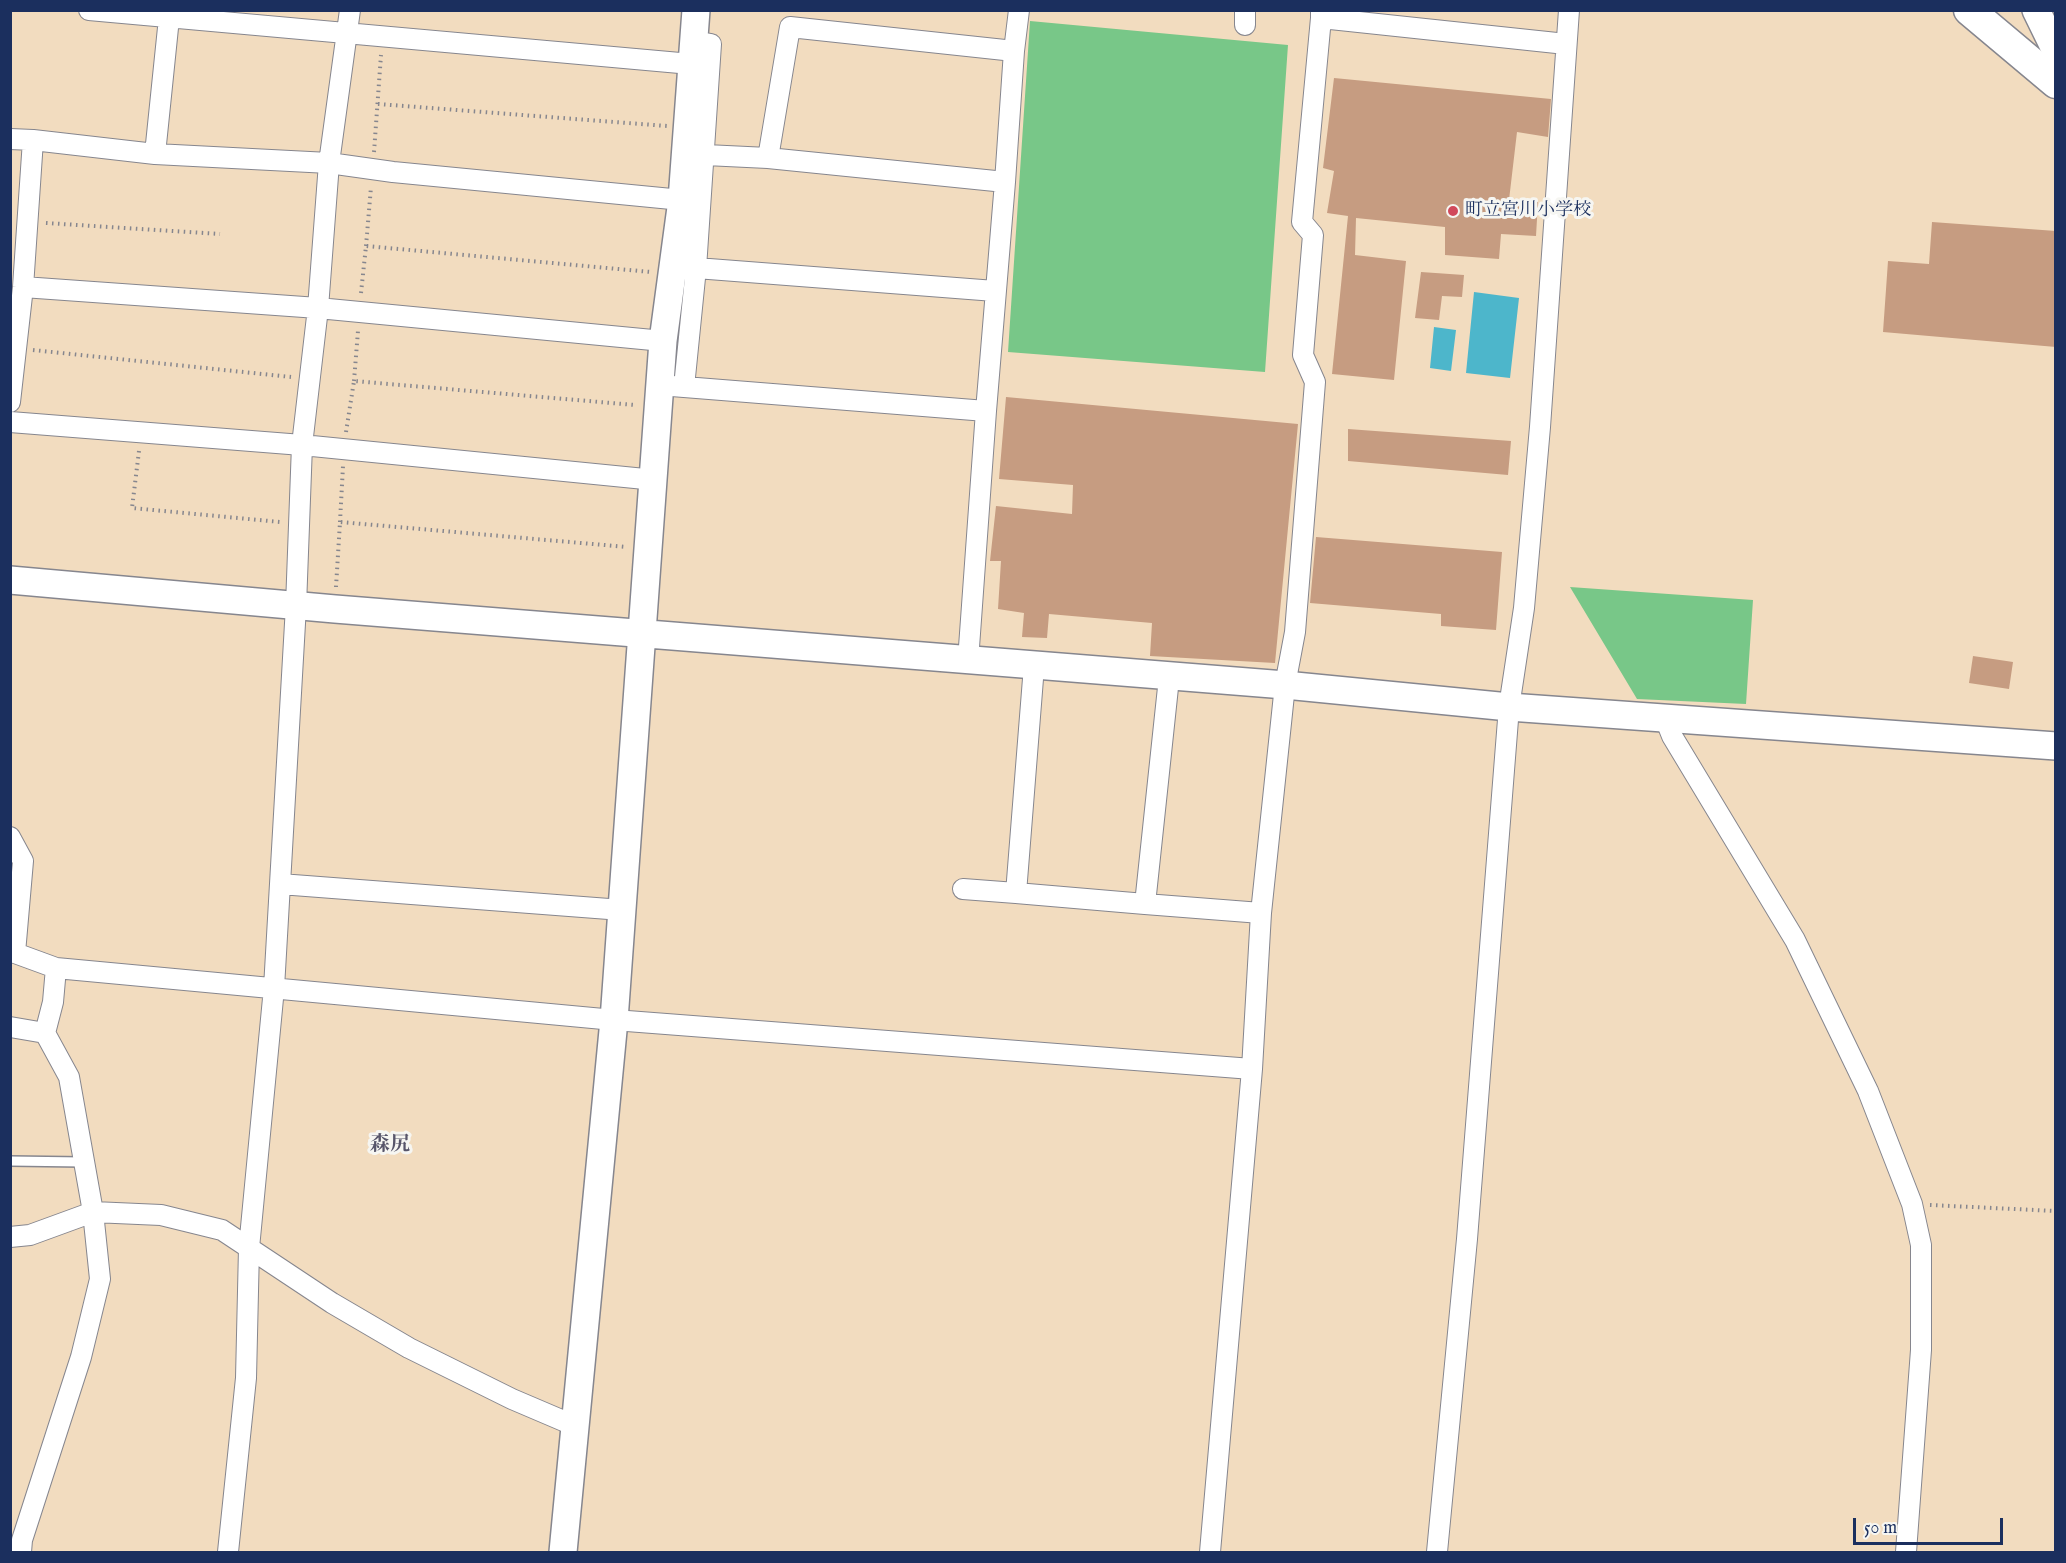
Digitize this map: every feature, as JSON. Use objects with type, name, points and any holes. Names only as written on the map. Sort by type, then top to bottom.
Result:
[{"type":"main road","points":[[1969,10],[2055,84]]},
{"type":"street","points":[[88,10],[383,36],[692,52],[711,44],[654,480],[614,1020],[573,1425],[563,1552]]},
{"type":"street","points":[[229,1552],[246,1378],[249,1248],[274,988],[296,606],[302,446],[318,308],[329,163],[350,10]]},
{"type":"street","points":[[667,393],[663,341],[680,269],[682,200],[695,155],[687,127],[696,10]]},
{"type":"street","points":[[968,661],[995,291],[1019,10]]},
{"type":"street","points":[[1437,1552],[1467,1239],[1509,707],[1524,608],[1540,428],[1569,10]]},
{"type":"street","points":[[2036,10],[2055,51]]},
{"type":"street","points":[[1210,1552],[1252,1070],[1261,913],[1285,685],[1295,632],[1315,382],[1304,355],[1314,235],[1302,222],[1321,14],[1566,44]]},
{"type":"street","points":[[155,154],[169,18]]},
{"type":"street","points":[[768,158],[790,27],[1014,51]]},
{"type":"street","points":[[10,139],[155,154],[329,163],[682,200]]},
{"type":"street","points":[[10,402],[23,287],[22,213],[33,140]]},
{"type":"street","points":[[695,155],[768,158],[1005,182]]},
{"type":"street","points":[[680,269],[995,291]]},
{"type":"street","points":[[23,287],[318,308],[663,341]]},
{"type":"street","points":[[667,393],[986,411]]},
{"type":"street","points":[[10,422],[302,446],[654,480]]},
{"type":"street","points":[[10,580],[1168,678],[1285,685],[1509,707],[1664,716],[2055,746]]},
{"type":"street","points":[[1016,893],[1034,666]]},
{"type":"street","points":[[1145,904],[1168,678]]},
{"type":"street","points":[[1664,716],[1672,736],[1795,940],[1868,1091],[1912,1204],[1921,1245],[1921,1350],[1906,1552]]},
{"type":"street","points":[[10,837],[23,861],[15,953],[56,968],[614,1020],[1252,1070]]},
{"type":"street","points":[[280,884],[622,910]]},
{"type":"street","points":[[963,889],[1261,913]]},
{"type":"street","points":[[21,1552],[22,1540],[81,1357],[100,1279],[93,1212],[69,1077],[45,1033],[53,1002],[56,968]]},
{"type":"street","points":[[10,1027],[45,1033]]},
{"type":"street","points":[[10,1237],[30,1235],[93,1212],[161,1215],[222,1230],[332,1304],[409,1348],[512,1399],[573,1425]]},
{"type":"lane","points":[[10,1161],[83,1162]]},
{"type":"path","points":[[335,609],[344,450],[354,381],[383,36]]},
{"type":"path","points":[[378,104],[687,127]]},
{"type":"path","points":[[22,213],[220,234]]},
{"type":"path","points":[[366,246],[680,269]]},
{"type":"path","points":[[16,349],[310,379]]},
{"type":"path","points":[[354,381],[667,393]]},
{"type":"path","points":[[140,433],[132,508],[299,524]]},
{"type":"path","points":[[340,522],[649,549]]},
{"type":"path","points":[[1912,1204],[2055,1210]]},
{"type":"green space","points":[[1030,21],[1288,45],[1265,372],[1008,352]]},
{"type":"green space","points":[[1570,587],[1753,600],[1746,704],[1637,699]]},
{"type":"water","points":[[1474,292],[1519,298],[1510,378],[1466,373]]},
{"type":"water","points":[[1434,327],[1456,330],[1451,371],[1430,368]]},
{"type":"building","points":[[1334,78],[1551,99],[1548,137],[1517,132],[1509,200],[1538,202],[1536,236],[1501,234],[1499,259],[1445,255],[1445,227],[1356,218],[1355,255],[1406,261],[1394,380],[1332,374],[1348,216],[1327,213],[1334,171],[1323,168]]},
{"type":"building","points":[[1932,222],[2056,231],[2056,347],[1883,332],[1888,261],[1929,264]]},
{"type":"building","points":[[1421,272],[1464,275],[1462,297],[1442,296],[1439,320],[1415,318]]},
{"type":"building","points":[[1006,397],[1298,424],[1275,663],[1150,656],[1152,623],[1049,614],[1047,638],[1022,637],[1024,613],[998,609],[1001,561],[990,561],[996,506],[1072,514],[1073,485],[999,479]]},
{"type":"building","points":[[1348,429],[1511,441],[1508,475],[1348,461]]},
{"type":"building","points":[[1316,537],[1502,552],[1496,630],[1441,626],[1441,614],[1310,603]]},
{"type":"building","points":[[1973,656],[2013,662],[2009,689],[1969,683]]},
{"type":"place","name":"町立宮川小学校","points":[[1453,211]]},
{"type":"district","name":"森尻","points":[[390,1146]]}]
